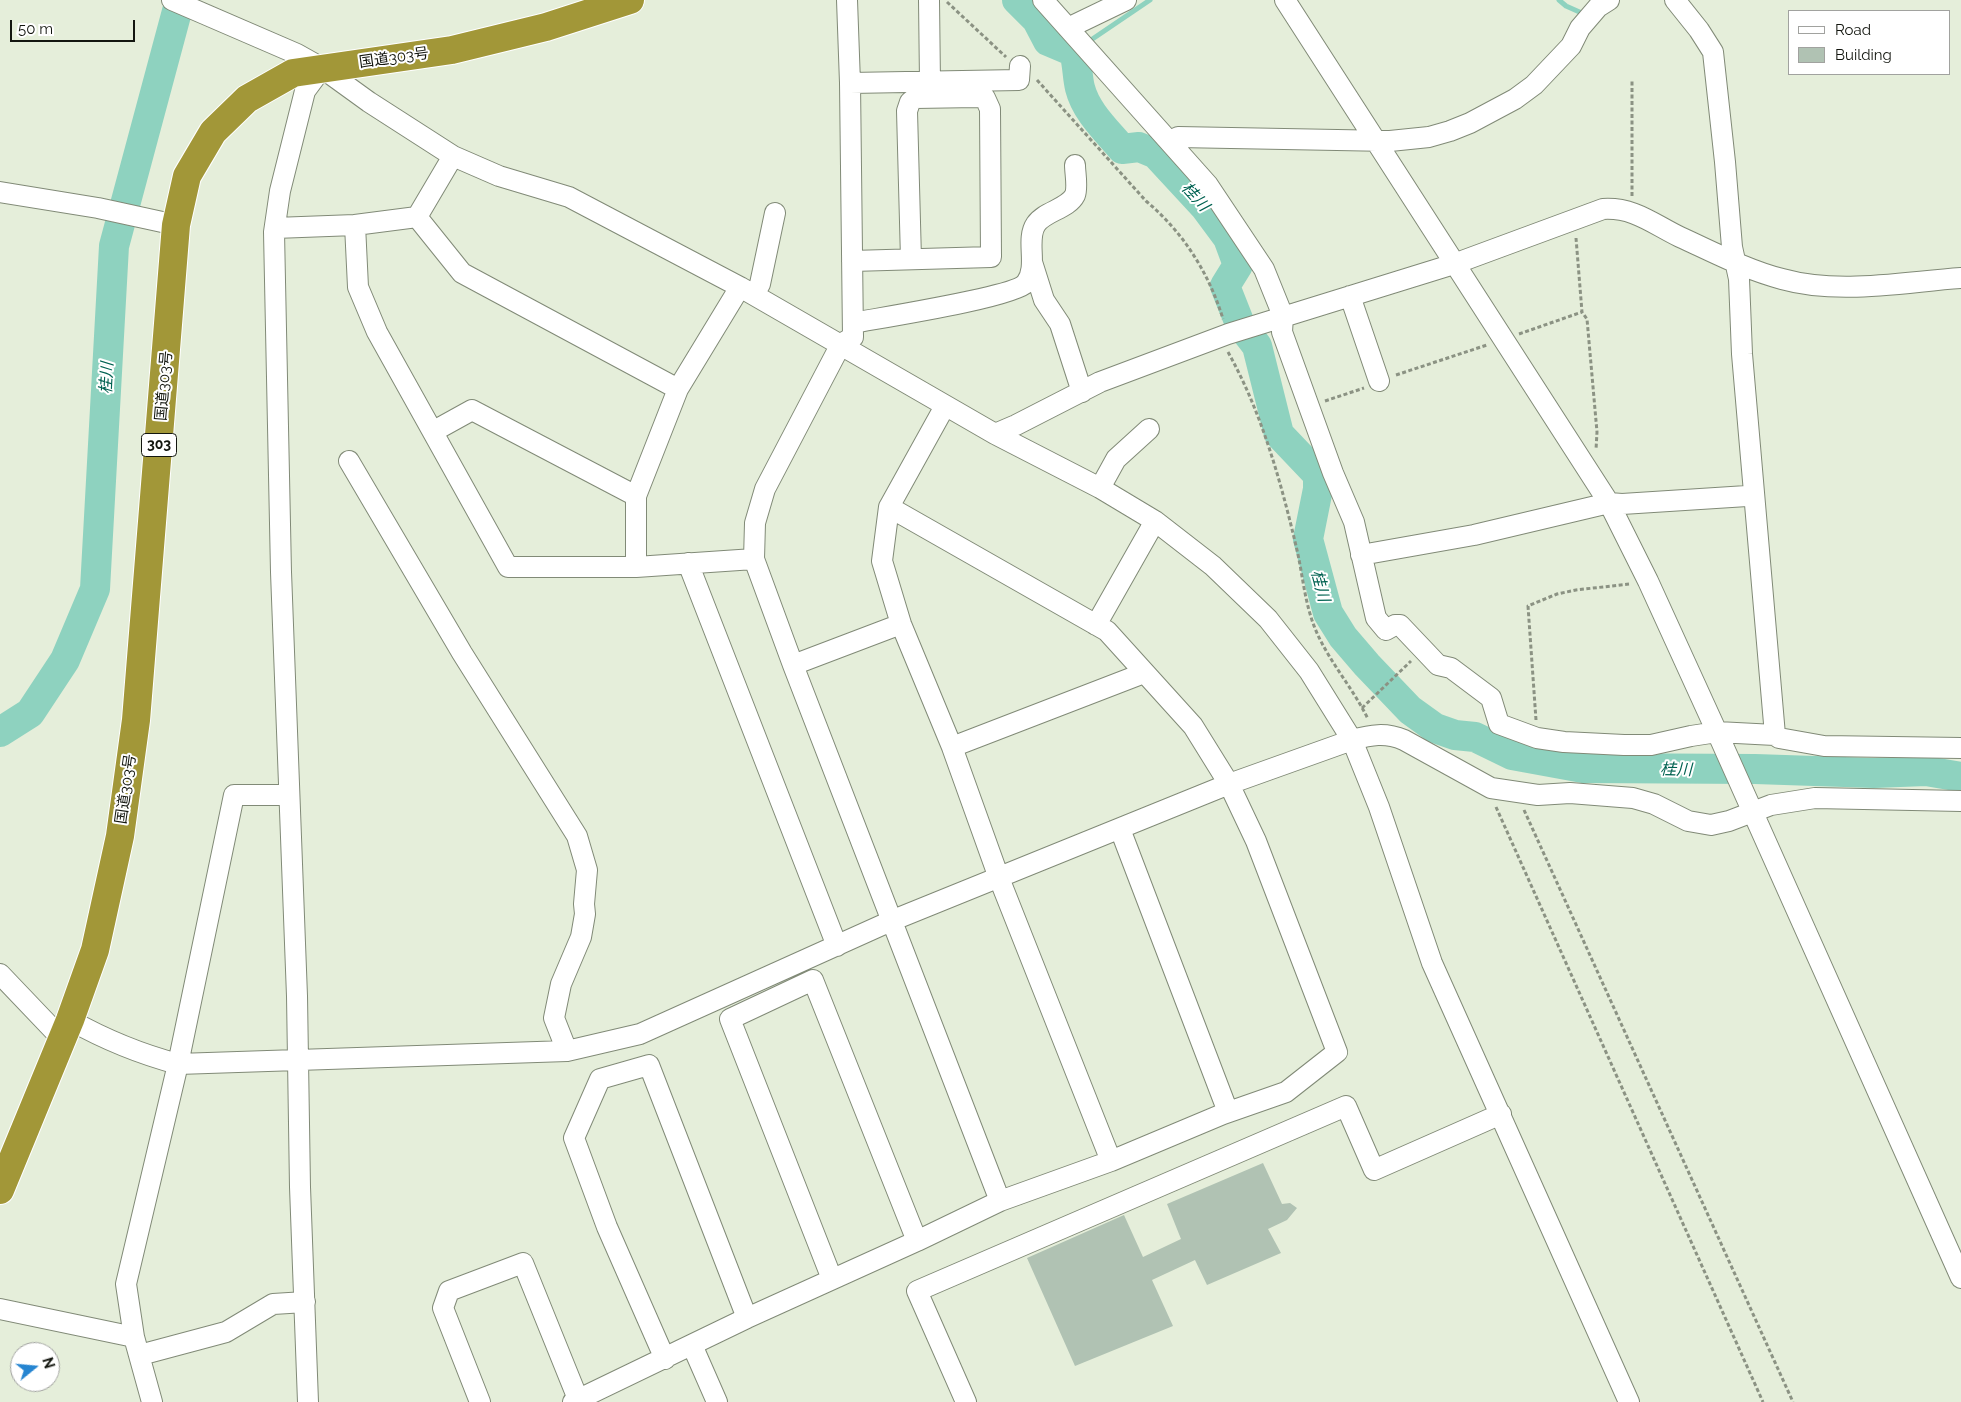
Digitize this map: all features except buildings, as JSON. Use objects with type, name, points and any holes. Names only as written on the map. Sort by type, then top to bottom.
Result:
[{"type":"highway","name":"国道303号","points":[[0,1190],[66,1029],[97,940],[120,836],[136,720],[176,224],[187,176],[213,132],[247,99],[293,73],[452,50],[546,27],[630,0]]},
{"type":"street","points":[[172,0],[297,54],[322,68],[369,102],[452,156],[499,176],[569,197],[747,291],[995,434],[1100,488],[1155,521],[1213,566],[1268,619],[1309,671],[1352,740],[1379,807],[1432,963],[1629,1402]]},
{"type":"street","points":[[847,0],[850,84],[853,337],[841,344],[765,489],[755,523],[754,559],[891,921],[1000,1201]]},
{"type":"street","points":[[929,0],[930,82]]},
{"type":"street","points":[[1043,0],[1208,185],[1252,250],[1273,287],[1282,332],[1354,522],[1376,618],[1386,630],[1395,625],[1400,625],[1438,665],[1451,668],[1491,698],[1499,724],[1537,738],[1564,742],[1651,745],[1691,736],[1775,735],[1779,738],[1824,746],[1961,748]]},
{"type":"street","points":[[1068,28],[1126,0]]},
{"type":"street","points":[[1284,0],[1609,503],[1648,581],[1719,737],[1961,1278]]},
{"type":"street","points":[[1170,142],[1178,137],[1376,141],[1404,140],[1450,132],[1470,124],[1515,99],[1534,85],[1571,46],[1580,28],[1598,7],[1609,0]]},
{"type":"street","points":[[1675,0],[1699,30],[1713,52],[1732,247],[1739,278],[1743,364],[1775,735]]},
{"type":"street","points":[[850,84],[1019,80],[1020,66]]},
{"type":"street","points":[[308,1402],[300,1186],[297,996],[281,572],[275,228],[280,191],[305,91],[322,68]]},
{"type":"street","points":[[852,261],[911,259],[991,256],[990,109],[985,98],[915,98],[910,102],[907,111],[911,259]]},
{"type":"street","points":[[417,217],[452,156]]},
{"type":"street","points":[[853,323],[954,304],[1015,290],[1025,284],[1030,276],[1032,262],[1032,233],[1036,224],[1045,216],[1071,200],[1076,193],[1075,165]]},
{"type":"street","points":[[0,192],[98,208],[176,224]]},
{"type":"street","points":[[995,434],[1100,382],[1224,336],[1454,264],[1603,209],[1617,208],[1632,212],[1678,236],[1735,262],[1781,279],[1811,286],[1842,287],[1961,278]]},
{"type":"street","points":[[636,567],[636,496],[678,389],[747,291],[760,284],[775,213]]},
{"type":"street","points":[[275,228],[355,225],[417,217]]},
{"type":"street","points":[[417,217],[462,272],[678,389]]},
{"type":"street","points":[[355,225],[358,287],[377,332],[434,431],[508,567],[636,567],[754,559]]},
{"type":"street","points":[[1032,262],[1044,300],[1060,324],[1082,392]]},
{"type":"street","points":[[1350,296],[1379,381]]},
{"type":"street","points":[[945,406],[889,508],[882,561],[901,624],[952,746],[999,878],[1111,1161]]},
{"type":"street","points":[[434,431],[472,410],[636,496]]},
{"type":"street","points":[[1100,488],[1116,459],[1149,429]]},
{"type":"street","points":[[349,460],[462,653],[576,836],[587,870],[585,914],[582,938],[561,984],[554,1018],[567,1051]]},
{"type":"street","points":[[1361,555],[1474,535],[1609,503],[1622,504],[1747,496]]},
{"type":"street","points":[[480,1402],[443,1308],[449,1291],[523,1263],[578,1400],[747,1318],[1000,1201],[1111,1161],[1228,1112],[1286,1092],[1337,1052],[1256,841],[1229,784],[1192,726],[1107,631],[889,508]]},
{"type":"street","points":[[1096,626],[1155,521]]},
{"type":"street","points":[[688,563],[837,946]]},
{"type":"street","points":[[793,665],[901,624]]},
{"type":"street","points":[[952,746],[1144,673]]},
{"type":"street","points":[[0,974],[66,1029],[96,1035],[149,1056],[178,1064],[567,1051],[640,1034],[891,921],[1229,784],[1372,734],[1392,735],[1404,740],[1491,788],[1538,795],[1570,794],[1634,798],[1654,804],[1688,821],[1711,825],[1729,821],[1771,805],[1814,798],[1961,801]]},
{"type":"street","points":[[152,1402],[137,1346],[126,1284],[178,1064],[234,795],[288,795]]},
{"type":"street","points":[[1120,829],[1228,1112]]},
{"type":"street","points":[[832,1279],[730,1019],[813,980],[917,1241]]},
{"type":"street","points":[[665,1359],[607,1227],[574,1138],[600,1079],[649,1065],[747,1318]]},
{"type":"street","points":[[966,1402],[918,1291],[1346,1106],[1374,1170],[1501,1114]]},
{"type":"street","points":[[0,1309],[137,1346],[226,1332],[273,1304],[305,1302]]},
{"type":"street","points":[[692,1345],[718,1402]]},
{"type":"path","points":[[945,0],[1011,62],[1029,71],[1146,202],[1165,217],[1202,268],[1220,307],[1224,336],[1243,379],[1269,450],[1287,511],[1310,615],[1317,635],[1368,718],[1372,734]]},
{"type":"path","points":[[1632,79],[1632,212]]},
{"type":"path","points":[[1572,220],[1582,312],[1587,319],[1597,432],[1595,481]]},
{"type":"path","points":[[1309,406],[1582,312]]},
{"type":"path","points":[[1537,738],[1528,606],[1557,594],[1576,590],[1648,581]]},
{"type":"path","points":[[1362,708],[1414,659],[1408,653]]},
{"type":"path","points":[[1491,788],[1492,798],[1763,1402]]},
{"type":"path","points":[[1521,792],[1522,806],[1793,1402]]},
{"type":"waterway","name":"桂川","points":[[0,732],[30,713],[65,660],[95,589],[114,246],[180,0]]},
{"type":"waterway","name":"桂川","points":[[1017,0],[1037,20],[1048,41],[1074,52],[1083,97],[1098,121],[1122,149],[1139,147],[1156,154],[1205,207],[1228,238],[1238,265],[1225,286],[1240,324],[1257,346],[1279,434],[1318,475],[1318,489],[1308,539],[1328,613],[1343,637],[1410,710],[1435,728],[1455,735],[1475,737],[1512,755],[1583,768],[1755,769],[1874,773],[1926,771],[1961,777]]},
{"type":"waterway","points":[[1088,42],[1150,0]]},
{"type":"waterway","points":[[1559,0],[1566,6],[1584,14]]},
{"type":"waterway","points":[[1164,164],[1175,156]]}]
